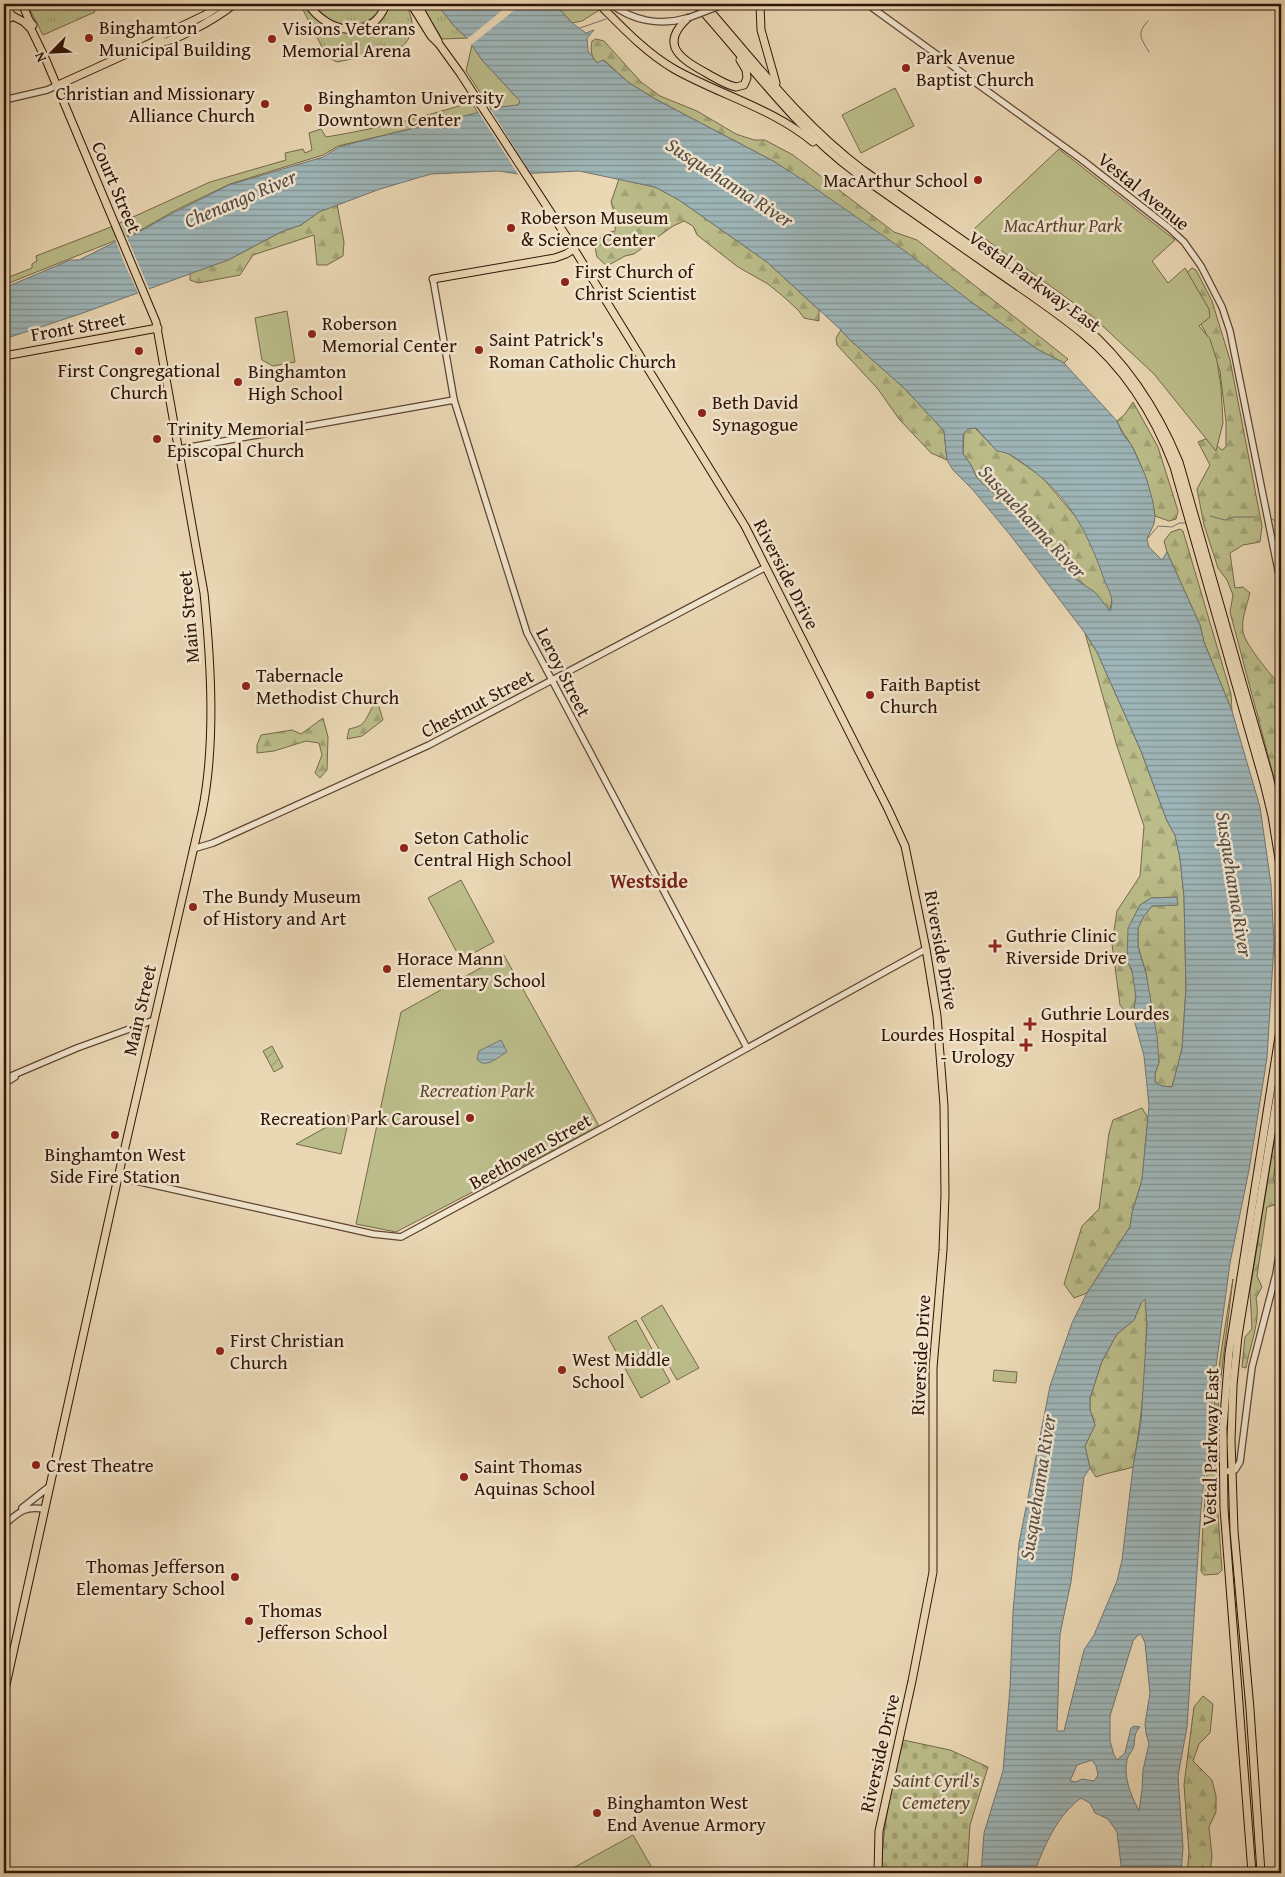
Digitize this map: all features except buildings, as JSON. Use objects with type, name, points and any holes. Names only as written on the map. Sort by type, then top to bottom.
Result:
[{"type":"main road","points":[[56,86],[153,42],[222,4]]},
{"type":"main road","points":[[153,42],[158,44],[164,43],[196,28],[217,17],[234,4]]},
{"type":"main road","points":[[308,4],[325,22],[337,28],[350,30],[362,28],[372,23],[381,14],[386,4]]},
{"type":"main road","points":[[411,4],[431,36],[439,44]]},
{"type":"main road","points":[[417,4],[436,34],[439,44]]},
{"type":"main road","points":[[599,4],[635,40],[666,64],[782,120],[804,134],[831,157],[835,156]]},
{"type":"main road","name":"Vestal Parkway East","points":[[696,4],[799,122],[835,156],[1084,334],[1111,361],[1139,397],[1162,437],[1174,467],[1264,783],[1274,824],[1281,871]]},
{"type":"main road","name":"Vestal Parkway East","points":[[704,4],[785,98],[818,133],[848,158],[1083,325],[1115,356],[1141,389],[1165,430],[1179,462],[1269,776],[1281,828]]},
{"type":"main road","points":[[760,4],[765,48],[776,83],[785,98]]},
{"type":"main road","points":[[10,12],[22,17],[23,6]]},
{"type":"main road","name":"Court Street","points":[[23,6],[27,20],[36,29],[42,41],[46,60]]},
{"type":"main road","name":"Court Street","points":[[10,12],[31,29],[46,60],[158,328]]},
{"type":"main road","points":[[688,18],[676,35],[674,45],[678,54],[685,61],[730,86],[740,87],[747,81],[746,72],[726,39]]},
{"type":"main road","name":"Riverside Drive","points":[[439,44],[574,248],[745,526],[902,837],[911,872],[939,1030],[944,1106],[944,1222],[933,1368],[934,1553],[933,1572],[926,1613],[879,1831],[878,1873]]},
{"type":"main road","points":[[432,279],[555,258],[566,254],[574,248]]},
{"type":"main road","name":"Front Street","points":[[4,356],[158,328]]},
{"type":"main road","name":"Main Street","points":[[4,1694],[118,1177],[193,849],[210,761],[208,644],[204,593],[158,328]]},
{"type":"main road","name":"Vestal Parkway East","points":[[1261,1873],[1250,1709],[1227,1472],[1224,1404],[1229,1353],[1281,1024]]},
{"type":"main road","name":"Vestal Parkway East","points":[[1252,1873],[1238,1673],[1225,1536],[1227,1472],[1237,1346],[1281,1073]]},
{"type":"street","points":[[611,4],[628,15],[648,21],[667,22],[688,18],[726,4]]},
{"type":"street","name":"Vestal Avenue","points":[[867,4],[1081,159],[1169,228],[1195,256],[1222,306],[1230,331],[1281,585]]},
{"type":"street","points":[[4,21],[10,12]]},
{"type":"street","points":[[4,100],[47,90],[56,86]]},
{"type":"street","name":"Leroy Street","points":[[432,279],[454,400],[527,633],[550,681],[747,1048]]},
{"type":"street","points":[[179,449],[454,400]]},
{"type":"street","name":"Chestnut Street","points":[[193,849],[213,843],[420,750],[766,567]]},
{"type":"street","name":"Beethoven Street","points":[[118,1177],[373,1234],[401,1237],[426,1225],[926,949]]},
{"type":"street","points":[[4,1079],[154,1020]]},
{"type":"street","points":[[4,1084],[20,1072]]},
{"type":"street","points":[[1227,1472],[1236,1469],[1240,1458],[1249,1382],[1276,1274],[1281,1242]]},
{"type":"street","points":[[4,1525],[50,1486]]},
{"type":"street","points":[[18,1513],[29,1508],[44,1508]]},
{"type":"green space","points":[[27,4],[91,4],[95,12],[43,35]]},
{"type":"green space","points":[[300,4],[305,4],[318,21],[327,26],[337,30],[358,32],[368,29],[377,23],[385,14],[390,4],[405,4],[411,17],[412,29],[407,41],[397,50],[337,62],[327,57]]},
{"type":"green space","points":[[314,4],[382,4],[370,19],[352,25],[331,20]]},
{"type":"green space","points":[[421,4],[437,4],[454,26],[467,38],[442,39]]},
{"type":"green space","points":[[555,4],[596,4],[601,9],[582,21],[572,23]]},
{"type":"green space","points":[[596,39],[604,41],[641,82],[660,96],[697,111],[736,134],[754,140],[765,140],[793,155],[894,232],[917,240],[1068,359],[1064,363],[1037,349],[775,162],[655,99],[628,82],[604,60],[598,64],[591,51],[592,41]]},
{"type":"green space","points":[[472,45],[482,60],[520,101],[518,105],[491,109],[466,71]]},
{"type":"green space","points":[[895,88],[914,126],[861,153],[842,115]]},
{"type":"green space","points":[[472,102],[478,113],[338,146],[323,155],[230,184],[176,210],[139,231],[4,285],[4,279],[32,268],[32,264],[37,261],[36,256],[111,227],[210,182],[286,160],[285,153],[303,149],[305,153],[312,150],[309,133],[321,129],[326,137],[344,134],[436,113]]},
{"type":"green space","name":"MacArthur Park","points":[[1059,149],[1175,240],[1152,261],[1168,283],[1185,268],[1209,309],[1210,317],[1199,326],[1210,339],[1217,361],[1221,387],[1223,423],[1216,451],[1154,374],[1093,317],[973,230]]},
{"type":"green space","points":[[619,179],[655,187],[679,200],[767,262],[819,310],[819,321],[804,318],[798,310],[768,284],[738,267],[697,235],[693,226],[684,221],[673,226],[634,254],[625,256],[607,266],[597,257],[595,247],[603,234],[615,231],[616,219],[611,202]]},
{"type":"green space","points":[[337,204],[344,242],[343,256],[327,265],[317,265],[314,235],[253,255],[240,275],[198,283],[190,280],[190,273],[228,260],[281,232],[301,225],[319,212]]},
{"type":"green space","points":[[1192,268],[1196,270],[1212,301],[1230,360],[1262,526],[1260,542],[1243,545],[1230,553],[1235,588],[1243,587],[1250,593],[1243,622],[1245,638],[1259,660],[1281,686],[1281,804],[1230,612],[1233,595],[1227,580],[1218,568],[1204,525],[1197,489],[1210,465],[1198,442],[1208,438],[1222,450],[1226,447],[1226,422],[1220,371],[1205,331],[1200,323],[1185,274]]},
{"type":"green space","points":[[287,311],[295,362],[273,366],[262,360],[255,318]]},
{"type":"green space","points":[[841,330],[904,388],[944,431],[947,460],[931,453],[899,419],[878,389],[837,345],[836,338]]},
{"type":"green space","points":[[1133,402],[1158,447],[1178,511],[1176,519],[1169,521],[1155,516],[1141,465],[1117,421],[1125,414]]},
{"type":"green space","points":[[968,428],[975,428],[997,451],[1006,452],[1042,477],[1081,523],[1112,597],[1110,611],[1085,585],[1062,567],[1023,521],[977,478],[963,454],[964,433]]},
{"type":"green space","points":[[1180,529],[1183,531],[1231,694],[1232,711],[1204,642],[1200,625],[1167,552],[1164,541],[1171,532]]},
{"type":"green space","points":[[1085,633],[1097,652],[1141,751],[1167,821],[1175,835],[1180,858],[1184,897],[1186,988],[1182,1049],[1172,1087],[1162,1086],[1155,1082],[1155,1074],[1159,1062],[1146,973],[1138,946],[1138,928],[1152,906],[1177,905],[1177,897],[1151,898],[1140,905],[1127,961],[1133,974],[1135,1002],[1133,1016],[1127,1014],[1120,1005],[1112,944],[1117,911],[1140,876],[1144,826],[1116,743]]},
{"type":"green space","points":[[377,700],[383,720],[362,736],[347,739],[349,729],[363,723]]},
{"type":"green space","points":[[323,718],[328,737],[327,770],[320,778],[315,773],[322,755],[319,743],[306,741],[274,751],[257,753],[257,745],[261,735],[292,730],[301,734]]},
{"type":"green space","points":[[461,880],[494,942],[461,960],[428,898]]},
{"type":"green space","name":"Recreation Park","points":[[504,955],[599,1126],[396,1232],[356,1224],[401,1012]]},
{"type":"green space","points":[[272,1046],[283,1067],[274,1072],[263,1051]]},
{"type":"green space","points":[[1281,1098],[1281,1154],[1276,1162],[1273,1180],[1279,1184],[1281,1196],[1278,1204],[1267,1207],[1257,1276],[1262,1287],[1256,1298],[1256,1324],[1246,1368],[1242,1367],[1245,1337],[1252,1329],[1250,1291]]},
{"type":"green space","points":[[1142,1108],[1148,1118],[1142,1180],[1132,1213],[1130,1227],[1087,1293],[1074,1298],[1064,1284],[1082,1226],[1099,1209],[1109,1133],[1113,1120]]},
{"type":"green space","points":[[350,1114],[341,1154],[296,1144]]},
{"type":"green space","points":[[1233,1279],[1219,1393],[1215,1473],[1222,1570],[1218,1574],[1204,1575],[1201,1571],[1208,1461],[1221,1351]]},
{"type":"green space","points":[[1146,1298],[1144,1383],[1133,1467],[1096,1477],[1090,1468],[1085,1446],[1095,1425],[1090,1410],[1090,1398],[1102,1361],[1117,1334],[1134,1320],[1141,1303]]},
{"type":"green space","points":[[662,1305],[699,1368],[677,1380],[641,1318]]},
{"type":"green space","points":[[636,1320],[670,1382],[641,1398],[608,1337]]},
{"type":"green space","points":[[994,1370],[1017,1372],[1016,1383],[993,1381]]},
{"type":"green space","points":[[1203,1696],[1213,1704],[1210,1733],[1199,1744],[1193,1761],[1212,1780],[1216,1796],[1216,1812],[1209,1827],[1212,1856],[1210,1873],[1187,1873],[1189,1853],[1184,1785],[1194,1707]]},
{"type":"green space","name":"Saint Cyril's Cemetery","points":[[903,1740],[950,1750],[988,1767],[970,1825],[967,1873],[882,1873],[883,1839]]},
{"type":"green space","points":[[633,1835],[655,1873],[564,1873],[573,1868]]},
{"type":"water","points":[[437,4],[555,4],[572,23],[586,33],[594,30],[587,38],[588,51],[597,63],[603,60],[628,82],[655,99],[775,162],[905,251],[1037,349],[1064,363],[1117,421],[1122,433],[1132,446],[1146,477],[1155,516],[1154,524],[1147,539],[1149,547],[1162,560],[1167,552],[1200,625],[1204,642],[1232,711],[1260,807],[1271,884],[1274,944],[1267,1058],[1249,1170],[1230,1263],[1215,1374],[1201,1508],[1187,1727],[1178,1776],[1183,1847],[1181,1873],[1122,1873],[1117,1832],[1108,1819],[1095,1813],[1090,1803],[1081,1798],[1072,1805],[1058,1822],[1034,1873],[981,1873],[984,1833],[1003,1771],[1019,1543],[1050,1386],[1072,1323],[1087,1293],[1130,1227],[1132,1213],[1142,1180],[1149,1106],[1144,1056],[1133,1016],[1136,997],[1132,970],[1127,961],[1128,928],[1140,905],[1151,898],[1177,897],[1178,905],[1152,906],[1138,928],[1138,947],[1146,973],[1157,1036],[1159,1062],[1155,1074],[1155,1082],[1162,1086],[1172,1087],[1182,1049],[1186,988],[1184,897],[1180,858],[1175,835],[1167,821],[1141,751],[1097,652],[1085,633],[1011,536],[973,490],[953,470],[947,460],[944,431],[904,388],[767,262],[679,200],[655,187],[579,171],[518,174],[499,171],[431,174],[380,189],[319,212],[301,225],[281,232],[228,260],[80,314],[4,339],[4,288],[70,260],[79,260],[139,232],[229,185],[323,157],[339,147],[501,107],[518,105],[520,101],[482,60],[467,38],[454,26]],"holes":[[[976,428],[997,451],[1009,454],[1027,466],[1055,490],[1066,503],[1076,517],[1099,564],[1111,596],[1110,611],[1096,593],[1062,567],[1023,521],[977,478],[963,454],[963,434],[968,429]],[[1145,1299],[1147,1325],[1141,1422],[1133,1467],[1122,1560],[1117,1581],[1094,1635],[1084,1650],[1064,1731],[1057,1731],[1060,1634],[1071,1582],[1084,1477],[1090,1468],[1085,1446],[1095,1425],[1090,1410],[1090,1398],[1102,1361],[1117,1334],[1134,1320],[1141,1303]],[[1141,1634],[1145,1643],[1150,1693],[1145,1724],[1149,1744],[1143,1770],[1139,1811],[1130,1792],[1126,1764],[1140,1727],[1134,1726],[1131,1728],[1125,1753],[1117,1760],[1110,1741],[1110,1716],[1133,1641]],[[1092,1760],[1098,1775],[1094,1781],[1082,1779],[1076,1782],[1070,1781],[1077,1765]]]},
{"type":"water","points":[[501,1040],[507,1052],[488,1063],[480,1062],[477,1059],[479,1051]]},
{"type":"pier","points":[[510,4],[522,4],[471,45],[467,39]]},
{"type":"pier","points":[[489,107],[532,175],[519,176],[477,110]]},
{"type":"pier","points":[[126,235],[150,291],[139,295],[115,239]]},
{"type":"waterway","points":[[580,28],[606,19]]},
{"type":"waterway","points":[[1148,21],[1142,29],[1141,36],[1149,52]]},
{"type":"waterway","points":[[1210,516],[1225,520],[1234,517],[1255,517]]},
{"type":"waterway","points":[[1272,519],[1281,524]]},
{"type":"waterway","points":[[1148,538],[1158,526],[1172,527],[1179,523],[1185,523]]},
{"type":"place","name":"Binghamton Municipal Building","points":[[89,38]]},
{"type":"place","name":"Visions Veterans Memorial Arena","points":[[272,39]]},
{"type":"place","name":"Park Avenue Baptist Church","points":[[906,68]]},
{"type":"place","name":"Christian and Missionary Alliance Church","points":[[265,104]]},
{"type":"place","name":"Binghamton University Downtown Center","points":[[308,108]]},
{"type":"place","name":"MacArthur School","points":[[978,180]]},
{"type":"place","name":"Roberson Museum & Science Center","points":[[511,228]]},
{"type":"place","name":"First Church of Christ Scientist","points":[[565,282]]},
{"type":"place","name":"Roberson Memorial Center","points":[[312,334]]},
{"type":"place","name":"Saint Patrick's Roman Catholic Church","points":[[479,350]]},
{"type":"place","name":"First Congregational Church","points":[[139,351]]},
{"type":"place","name":"Binghamton High School","points":[[238,382]]},
{"type":"place","name":"Beth David Synagogue","points":[[702,413]]},
{"type":"place","name":"Trinity Memorial Episcopal Church","points":[[157,439]]},
{"type":"place","name":"Tabernacle Methodist Church","points":[[246,686]]},
{"type":"place","name":"Faith Baptist Church","points":[[870,695]]},
{"type":"place","name":"Seton Catholic Central High School","points":[[404,848]]},
{"type":"place","name":"The Bundy Museum of History and Art","points":[[193,907]]},
{"type":"place","name":"Guthrie Clinic Riverside Drive","points":[[995,946]]},
{"type":"place","name":"Horace Mann Elementary School","points":[[387,969]]},
{"type":"place","name":"Guthrie Lourdes Hospital","points":[[1030,1024]]},
{"type":"place","name":"Lourdes Hospital - Urology","points":[[1026,1045]]},
{"type":"place","name":"Recreation Park Carousel","points":[[470,1118]]},
{"type":"place","name":"Binghamton West Side Fire Station","points":[[115,1135]]},
{"type":"place","name":"First Christian Church","points":[[220,1351]]},
{"type":"place","name":"West Middle School","points":[[562,1370]]},
{"type":"place","name":"Crest Theatre","points":[[36,1465]]},
{"type":"place","name":"Saint Thomas Aquinas School","points":[[464,1477]]},
{"type":"place","name":"Thomas Jefferson Elementary School","points":[[235,1577]]},
{"type":"place","name":"Thomas Jefferson School","points":[[249,1621]]},
{"type":"place","name":"Binghamton West End Avenue Armory","points":[[597,1813]]},
{"type":"district","name":"Westside","points":[[649,880]]},
{"type":"water label","name":"Susquehanna River","points":[[730,182]]},
{"type":"water label","name":"Chenango River","points":[[240,198]]},
{"type":"water label","name":"Susquehanna River","points":[[1033,521]]},
{"type":"water label","name":"Susquehanna River","points":[[1235,884]]},
{"type":"water label","name":"Susquehanna River","points":[[1037,1487]]}]
